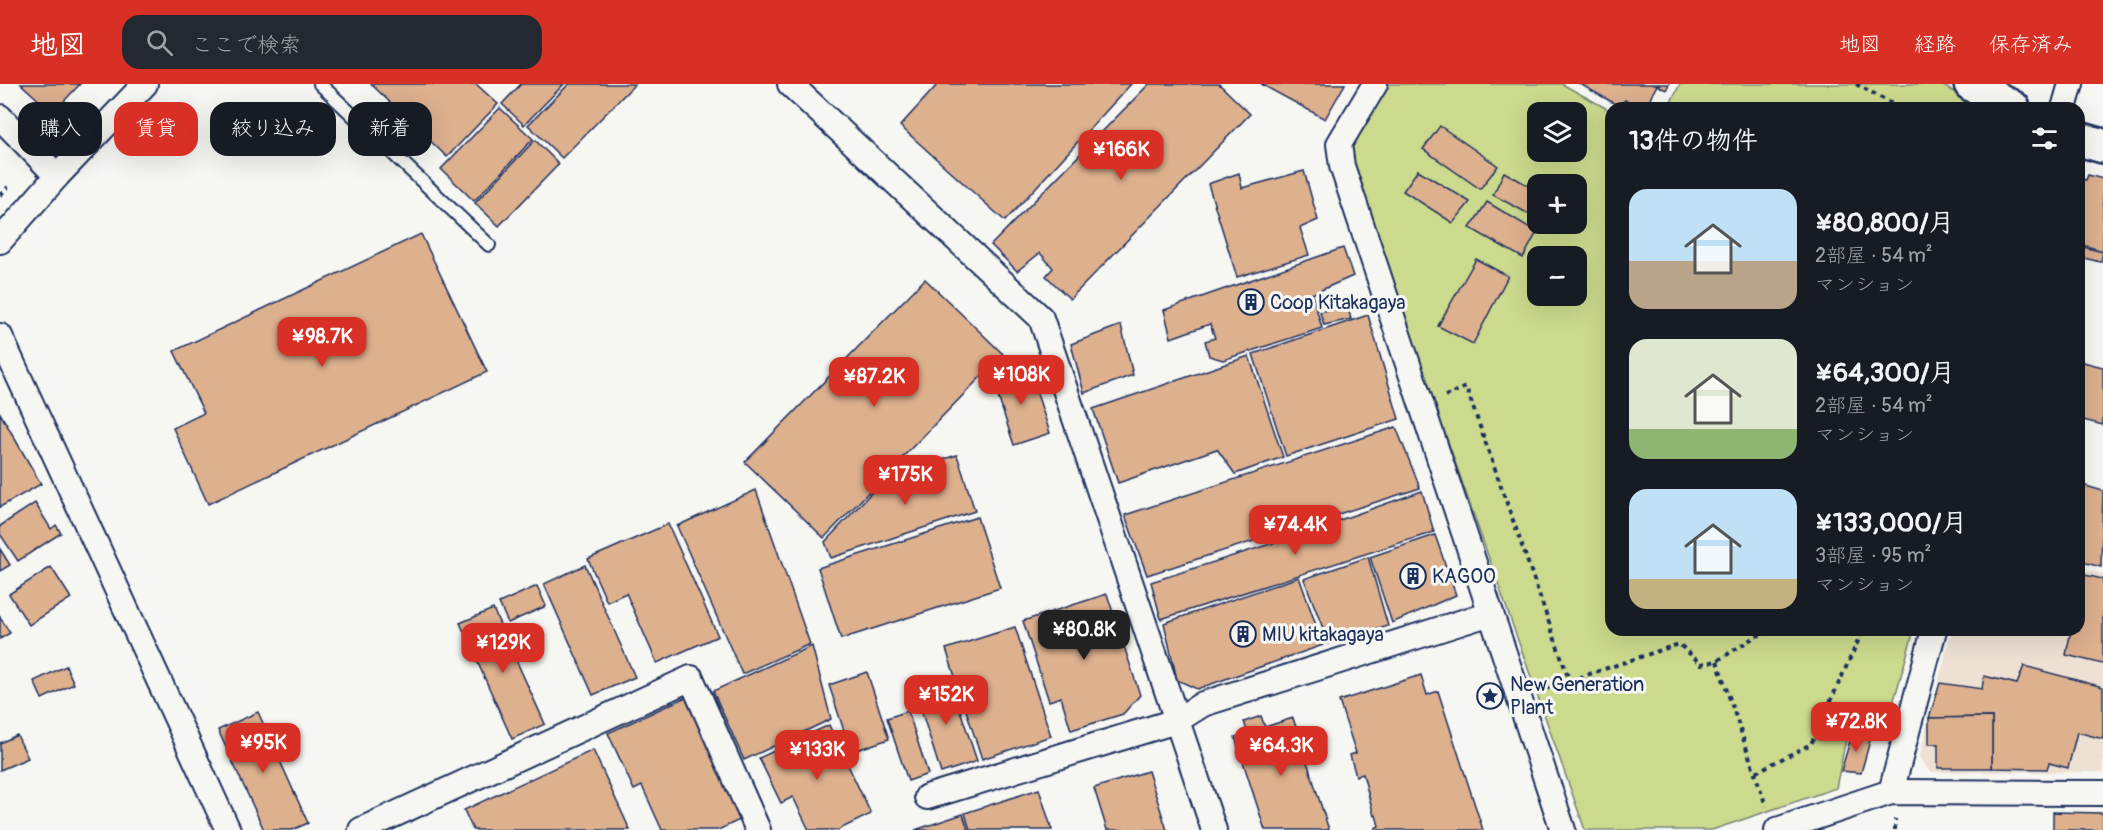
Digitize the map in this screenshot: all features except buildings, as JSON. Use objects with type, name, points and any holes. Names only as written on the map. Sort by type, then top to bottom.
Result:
[{"type":"street","points":[[0,241],[57,176],[145,84]]},
{"type":"street","points":[[790,84],[1041,318],[1214,830]]},
{"type":"street","points":[[1375,84],[1339,144],[1342,166],[1563,830]]},
{"type":"street","points":[[1971,84],[2002,102]]},
{"type":"street","points":[[2066,102],[2071,84]]},
{"type":"street","points":[[0,117],[57,176]]},
{"type":"street","points":[[2085,141],[2103,146]]},
{"type":"street","points":[[0,336],[228,830]]},
{"type":"street","points":[[927,797],[1176,721],[1203,704],[1491,612]]},
{"type":"street","points":[[1891,792],[1932,636]]},
{"type":"street","points":[[361,830],[691,678],[758,830]]},
{"type":"street","points":[[1777,830],[1891,792],[2103,793]]},
{"type":"lane","points":[[320,84],[489,245]]},
{"type":"path","points":[[1856,84],[1889,102]]},
{"type":"path","points":[[1422,406],[1466,387],[1570,682]]},
{"type":"path","points":[[1519,696],[1570,682],[1679,644],[1701,664],[1717,660],[1756,636]]},
{"type":"path","points":[[1756,772],[1811,744],[1860,636]]},
{"type":"path","points":[[1717,660],[1767,806]]},
{"type":"shaded area","points":[[2085,570],[2103,574],[2103,772],[1930,772],[1919,757],[1950,636],[2085,636]]},
{"type":"green space","points":[[1387,84],[1562,84],[1605,108],[1605,636],[1912,636],[1884,735],[1869,725],[1850,719],[1836,788],[1712,830],[1585,830],[1436,408],[1348,144]]},
{"type":"green space","points":[[1680,84],[1940,84],[1972,102],[1671,102]]},
{"type":"place","name":"Coop Kitakagaya","points":[[1251,302]]},
{"type":"place","name":"KAGOO","points":[[1413,576]]},
{"type":"place","name":"MIU kitakagaya","points":[[1243,634]]},
{"type":"place","name":"New Generation Plant","points":[[1490,696]]}]
